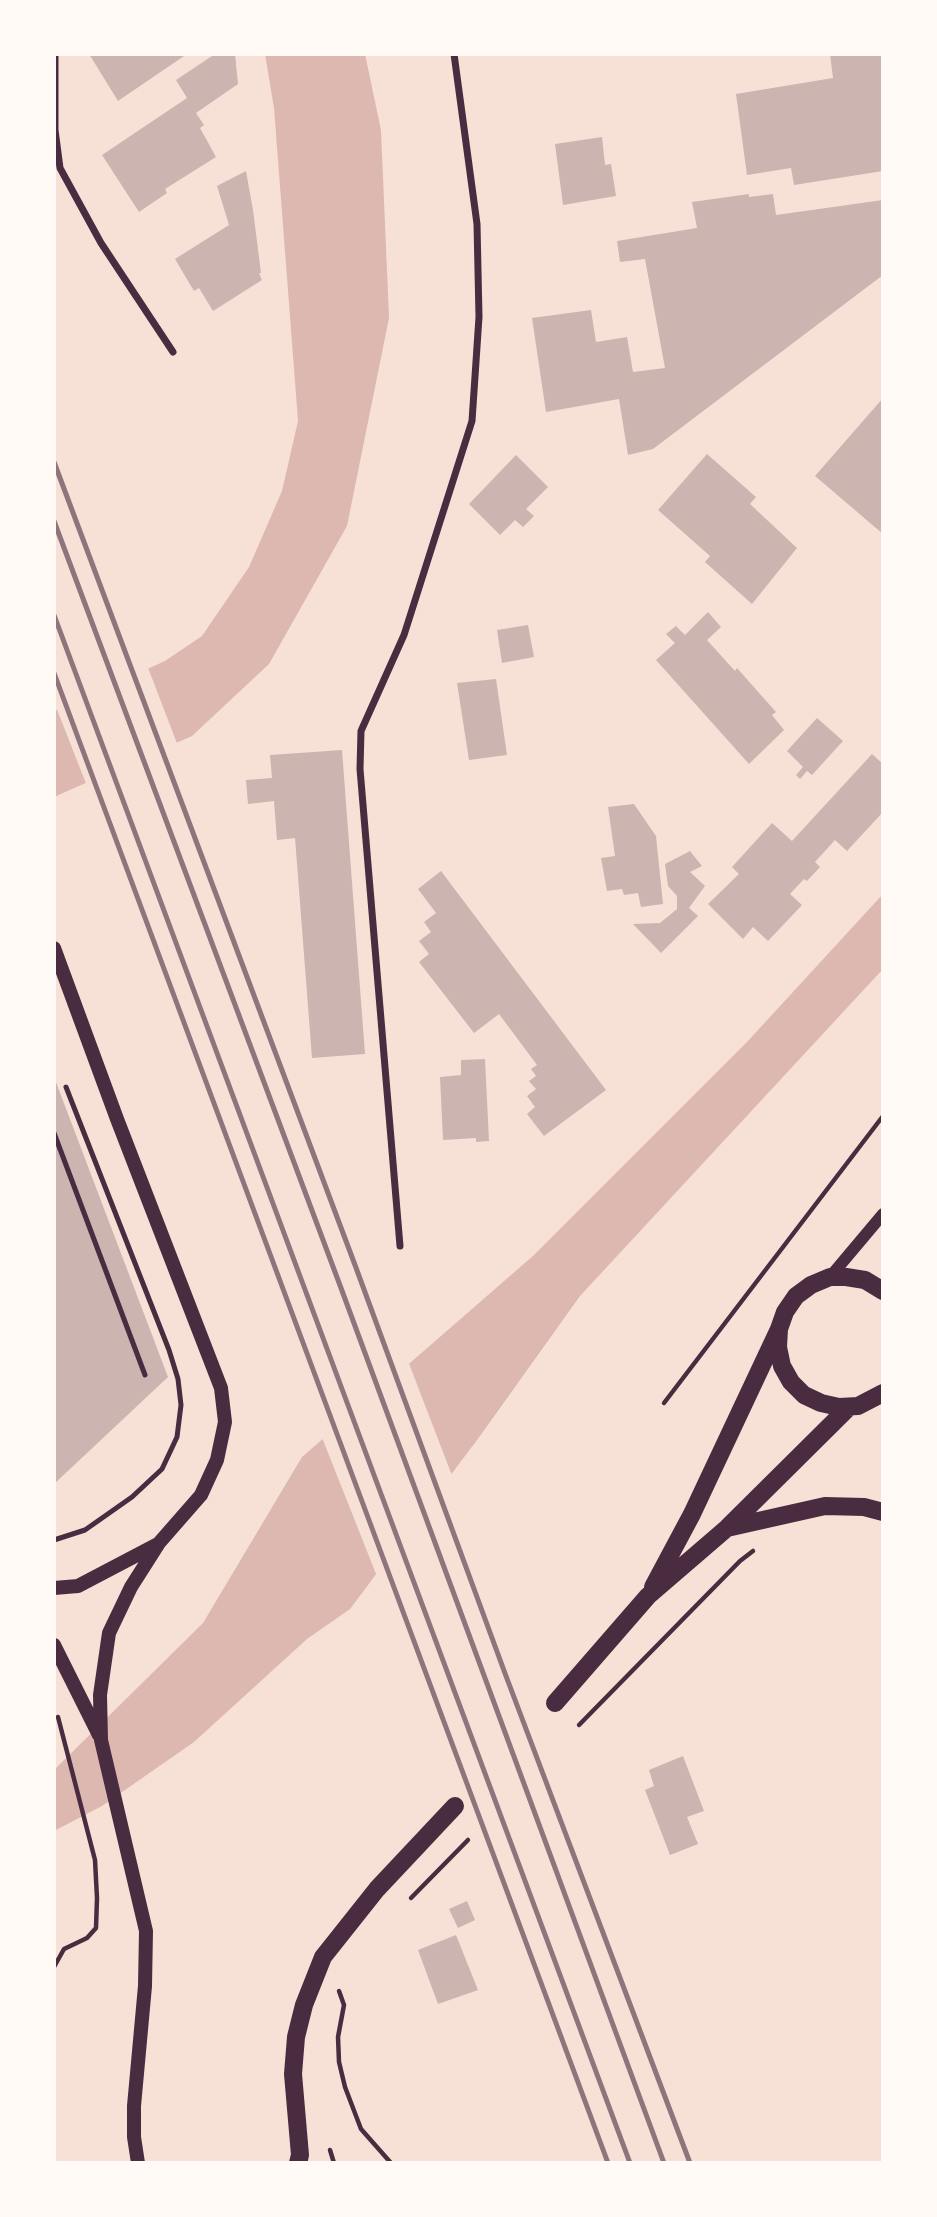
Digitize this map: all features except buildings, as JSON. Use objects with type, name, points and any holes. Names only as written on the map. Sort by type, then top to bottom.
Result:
[{"type":"main road","points":[[54,948],[221,1388],[225,1422],[218,1460],[201,1495],[159,1543],[131,1587],[109,1633],[100,1695],[101,1740]]},
{"type":"main road","points":[[648,1596],[692,1514],[785,1312],[796,1296],[811,1285],[830,1277],[865,1280],[883,1291]]},
{"type":"main road","points":[[779,1329],[778,1347],[782,1366],[791,1382],[804,1395],[821,1403],[849,1407],[858,1406],[882,1395]]},
{"type":"main road","points":[[555,1703],[648,1596],[727,1528],[849,1407]]},
{"type":"main road","points":[[727,1528],[825,1506],[864,1507],[883,1512]]},
{"type":"main road","points":[[56,1588],[78,1586],[159,1543]]},
{"type":"main road","points":[[54,1645],[101,1740],[146,1931],[145,1986],[134,2106],[134,2137],[138,2163]]},
{"type":"main road","points":[[301,2160],[294,2086],[296,2037],[304,2005],[323,1957],[377,1888],[456,1806]]},
{"type":"street","points":[[55,54],[55,130],[60,169],[102,243],[173,352]]},
{"type":"street","points":[[400,1245],[360,769],[361,731],[404,635],[472,421],[479,317],[477,224],[454,54]]},
{"type":"street","points":[[830,1277],[883,1214]]},
{"type":"lane","points":[[54,1540],[85,1530],[132,1497],[162,1469],[177,1437],[181,1405],[178,1379],[169,1350],[66,1087]]},
{"type":"lane","points":[[54,1133],[145,1375]]},
{"type":"path","points":[[664,1402],[883,1116]]},
{"type":"path","points":[[579,1725],[740,1561],[762,1544]]},
{"type":"path","points":[[54,1951],[87,1938],[96,1928],[97,1898],[95,1860],[55,1706]]},
{"type":"path","points":[[404,1905],[468,1840]]},
{"type":"path","points":[[54,1967],[64,1949]]},
{"type":"path","points":[[336,1998],[339,1989],[344,2005],[338,2037],[339,2063],[345,2087],[361,2129],[391,2163]]},
{"type":"path","points":[[328,2144],[334,2163]]},
{"type":"shaded area","points":[[265,54],[365,54],[381,130],[389,318],[347,526],[269,664],[192,736],[54,797],[54,711],[165,661],[202,636],[249,567],[282,491],[298,421],[274,108]]},
{"type":"shaded area","points":[[883,894],[883,969],[580,1296],[480,1436],[350,1609],[307,1639],[194,1742],[102,1806],[54,1831],[54,1770],[203,1623],[302,1457],[534,1255],[747,1042]]},
{"type":"pier","points":[[147,665],[178,746],[87,786],[56,707]]},
{"type":"pier","points":[[408,1361],[453,1478],[378,1579],[321,1435]]},
{"type":"railway","points":[[54,462],[690,2163]]},
{"type":"railway","points":[[54,521],[664,2163]]},
{"type":"railway","points":[[54,615],[630,2163]]},
{"type":"railway","points":[[54,673],[608,2163]]}]
